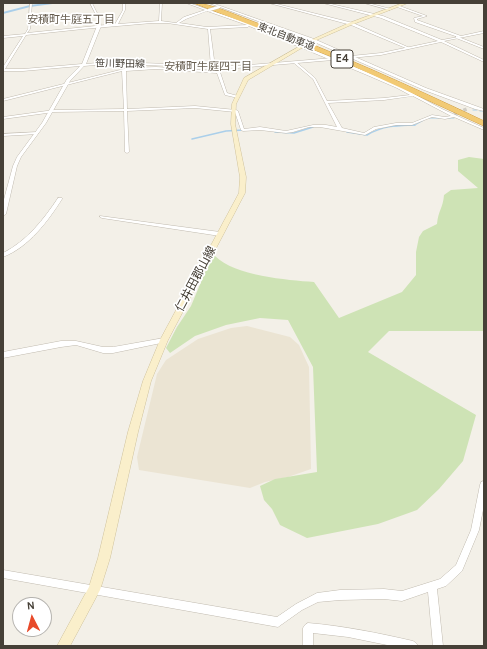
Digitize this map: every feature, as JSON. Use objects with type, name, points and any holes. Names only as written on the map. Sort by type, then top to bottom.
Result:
[{"type":"highway","name":"東北自動車道","points":[[196,3],[325,52],[410,89],[484,124]]},
{"type":"highway","name":"東北自動車道","points":[[201,3],[336,54],[484,120]]},
{"type":"main road","name":"仁井田郡山線","points":[[63,646],[94,590],[113,524],[133,432],[147,381],[164,340],[242,192],[243,177],[233,124],[237,97],[246,79],[312,41],[350,24],[406,3]]},
{"type":"street","points":[[3,70],[29,29],[31,3]]},
{"type":"street","points":[[3,214],[15,166],[19,157],[52,111],[66,84],[84,64],[99,26],[99,19],[91,3]]},
{"type":"street","points":[[116,24],[124,10],[124,3]]},
{"type":"street","points":[[160,22],[161,3]]},
{"type":"street","points":[[187,3],[252,26],[385,81],[484,129]]},
{"type":"street","points":[[210,3],[312,41],[472,107],[484,110]]},
{"type":"street","points":[[177,23],[185,18],[220,7],[223,3]]},
{"type":"street","points":[[270,3],[350,24],[409,48]]},
{"type":"street","points":[[324,3],[373,15],[442,40],[484,61]]},
{"type":"street","points":[[365,3],[390,9]]},
{"type":"street","points":[[398,6],[426,16],[415,19],[416,21],[484,48]]},
{"type":"street","points":[[3,37],[116,24],[160,22],[209,28],[252,26]]},
{"type":"street","points":[[209,28],[213,66]]},
{"type":"street","name":"笹川野田線","points":[[3,70],[22,70],[107,63],[227,67],[274,64],[382,54],[484,32]]},
{"type":"street","points":[[295,62],[314,79],[340,129]]},
{"type":"street","points":[[3,100],[124,70],[151,68],[218,72],[227,67]]},
{"type":"street","points":[[124,70],[127,152]]},
{"type":"street","points":[[218,72],[226,94],[237,97]]},
{"type":"street","points":[[327,102],[384,99],[414,95]]},
{"type":"street","points":[[3,118],[52,111],[195,106],[234,111],[238,113],[242,130],[254,128],[288,132],[298,131],[311,126],[340,129],[366,134],[375,128],[396,124],[412,124],[431,116],[446,118],[453,115]]},
{"type":"street","points":[[467,109],[472,107]]},
{"type":"street","points":[[3,135],[37,133]]},
{"type":"street","points":[[3,255],[16,248],[34,231],[60,199]]},
{"type":"street","points":[[102,216],[220,234]]},
{"type":"street","points":[[3,355],[69,343],[76,343],[103,350],[113,350],[164,340]]},
{"type":"street","points":[[3,574],[278,622],[299,607],[317,598],[340,595],[384,594],[402,596],[443,583],[461,563],[475,530],[484,485]]},
{"type":"street","points":[[432,586],[438,646]]},
{"type":"street","points":[[308,646],[308,628],[335,630],[386,639],[413,646]]},
{"type":"shaded area","points":[[247,326],[290,337],[299,345],[309,367],[311,469],[288,477],[265,482],[250,488],[139,470],[137,457],[157,374],[166,360],[198,339],[231,328]]},
{"type":"green space","points":[[469,157],[484,159],[484,331],[389,331],[368,352],[476,415],[463,461],[439,489],[417,510],[378,524],[307,538],[280,525],[272,509],[264,500],[260,486],[275,479],[317,472],[313,367],[288,320],[260,318],[226,325],[195,336],[170,353],[166,348],[177,327],[191,306],[212,256],[215,256],[224,263],[235,268],[262,276],[314,282],[339,318],[402,292],[416,275],[416,252],[419,237],[423,231],[437,224],[444,195],[451,190],[478,188],[458,171],[458,160]]},
{"type":"waterway","points":[[3,13],[30,6],[58,3]]},
{"type":"waterway","points":[[428,118],[454,118]]},
{"type":"waterway","points":[[415,125],[424,120]]},
{"type":"waterway","points":[[397,126],[415,125]]},
{"type":"waterway","points":[[397,126],[415,125]]},
{"type":"waterway","points":[[347,132],[367,135],[378,130],[397,126]]},
{"type":"waterway","points":[[275,132],[294,133],[313,127]]},
{"type":"waterway","points":[[192,139],[226,131],[244,130]]},
{"type":"tunnel","points":[[454,114],[467,109]]},
{"type":"district","name":"安積町牛庭五丁目","points":[[71,20]]},
{"type":"district","name":"安積町牛庭四丁目","points":[[208,67]]}]
